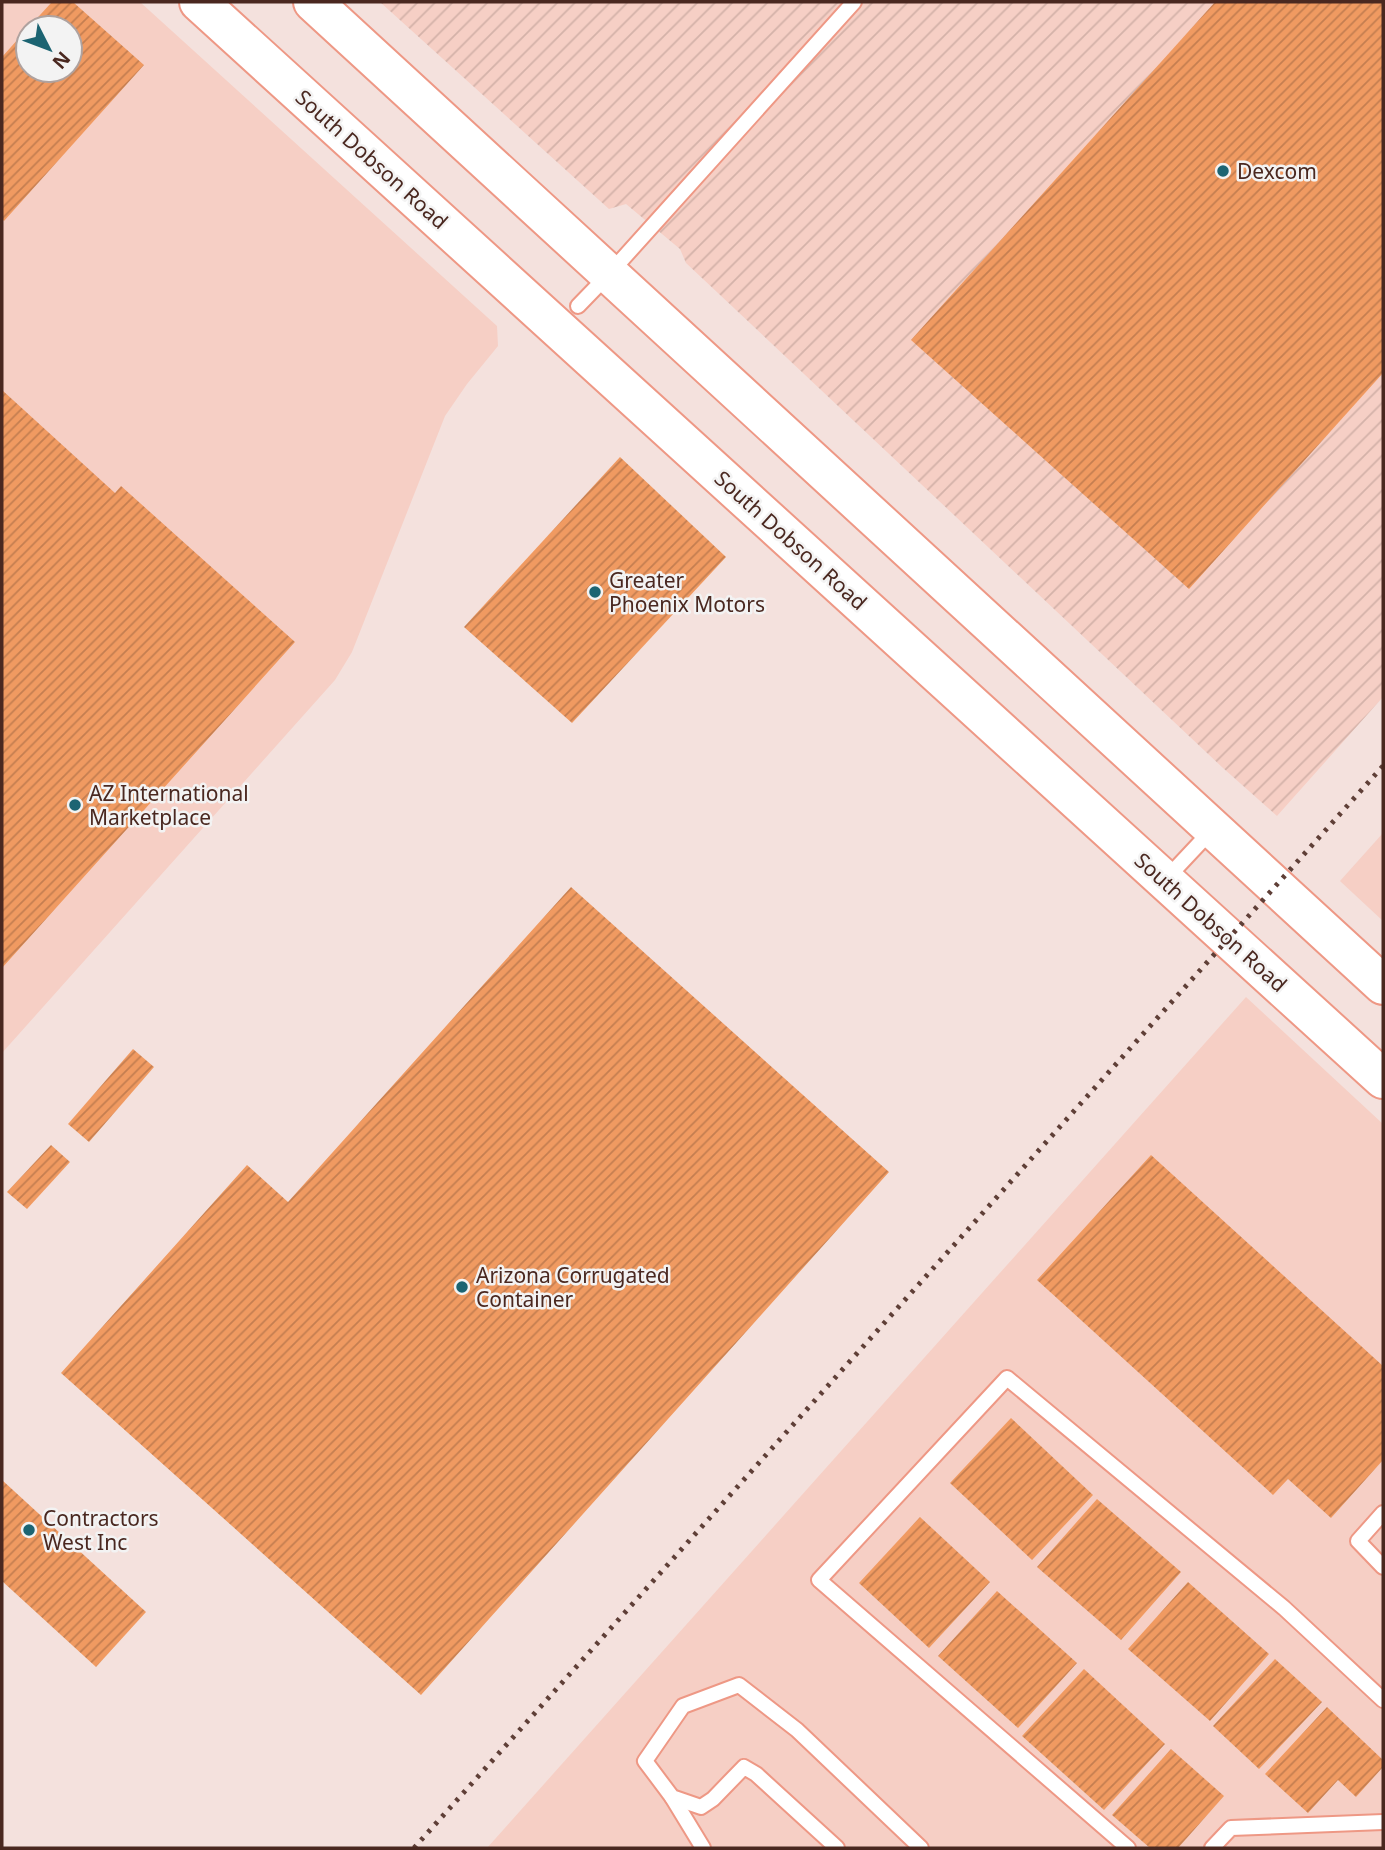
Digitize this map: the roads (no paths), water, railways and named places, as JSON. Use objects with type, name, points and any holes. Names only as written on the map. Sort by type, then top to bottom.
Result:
[{"type":"main road","name":"South Dobson Road","points":[[200,2],[1383,1079]]},
{"type":"main road","points":[[313,2],[1383,985]]},
{"type":"lane","points":[[578,306],[854,2]]},
{"type":"lane","points":[[1164,881],[1212,829]]},
{"type":"lane","points":[[1128,1848],[819,1580],[1007,1378],[1284,1608],[1383,1700]]},
{"type":"lane","points":[[1383,1513],[1358,1541],[1383,1567]]},
{"type":"lane","points":[[703,1848],[672,1797],[645,1761],[684,1706],[739,1685],[797,1730],[921,1848]]},
{"type":"lane","points":[[672,1797],[701,1807],[713,1799],[744,1767],[756,1774],[837,1848]]},
{"type":"lane","points":[[1212,1848],[1231,1828],[1383,1822]]},
{"type":"railway","points":[[414,1848],[1383,766]]},
{"type":"place","name":"Dexcom","points":[[1223,171]]},
{"type":"place","name":"Greater Phoenix Motors","points":[[595,592]]},
{"type":"place","name":"AZ International Marketplace","points":[[75,805]]},
{"type":"place","name":"Arizona Corrugated Container","points":[[462,1287]]},
{"type":"place","name":"Contractors West Inc","points":[[29,1530]]}]
